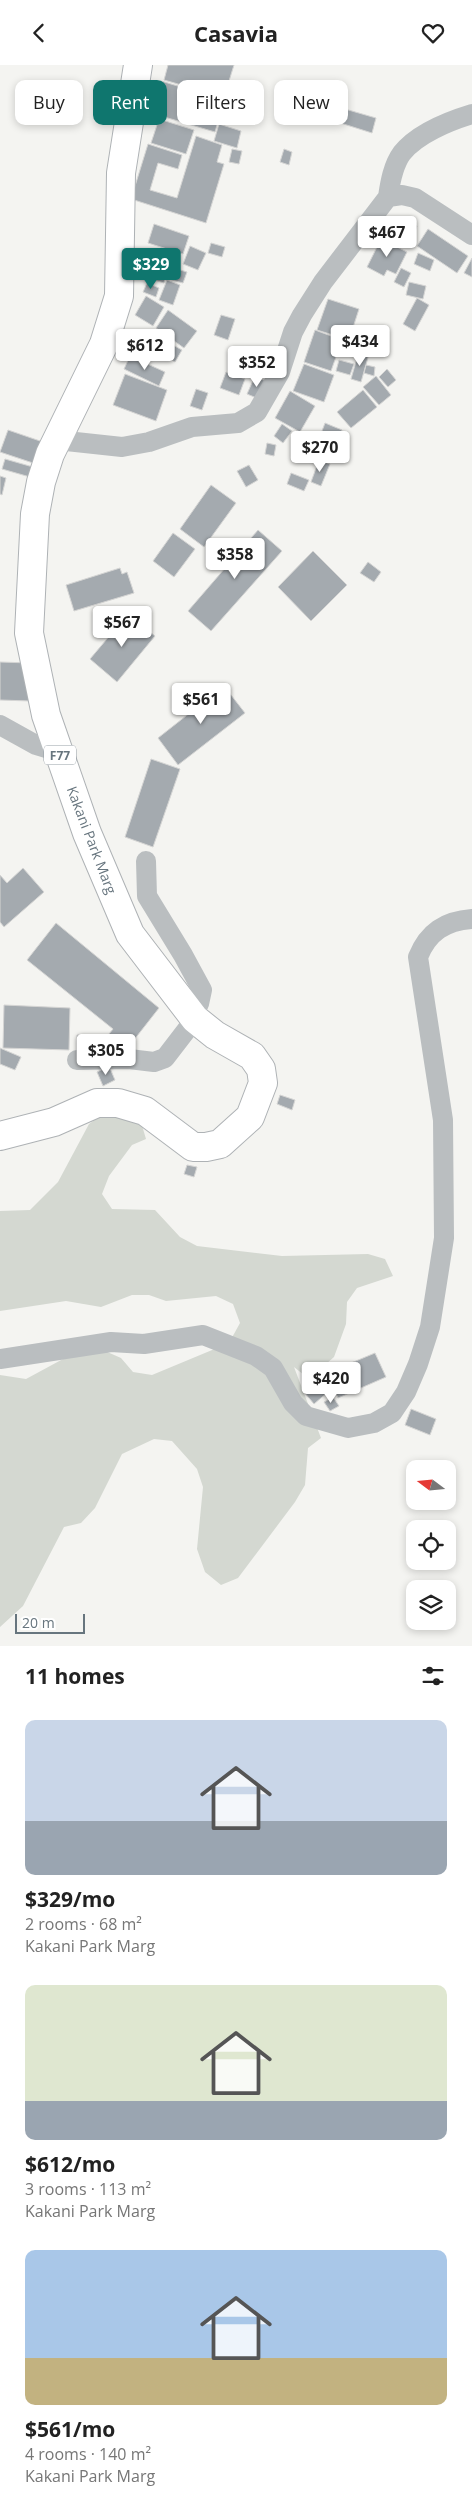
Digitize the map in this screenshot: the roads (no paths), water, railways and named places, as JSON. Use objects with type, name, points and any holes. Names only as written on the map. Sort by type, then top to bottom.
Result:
[{"type":"main road","name":"Kakani Park Marg","points":[[0,1136],[54,1123],[98,1103],[118,1103],[145,1111],[193,1147],[220,1144],[250,1117],[263,1083],[261,1069],[252,1055],[215,1035],[192,1015],[130,935],[87,833],[46,715],[29,633],[35,515],[40,482],[57,440],[104,344],[119,296],[120,173],[138,65]]},
{"type":"street","points":[[57,440],[82,445],[122,447],[149,442],[192,427],[238,423],[257,412],[280,372],[292,332],[302,315],[323,282],[388,197],[390,182],[401,155],[410,145],[456,119],[472,114]]},
{"type":"street","points":[[388,197],[402,195],[415,198],[472,235]]},
{"type":"street","points":[[0,725],[36,745],[59,752]]},
{"type":"street","points":[[77,1060],[129,1059],[154,1062],[165,1058],[199,1004],[202,990],[147,896],[146,861]]},
{"type":"street","points":[[0,1359],[110,1342],[144,1344],[204,1335],[256,1356],[273,1368],[293,1403],[306,1416],[348,1428],[374,1423],[392,1413],[406,1392],[430,1327],[444,1238],[443,1120],[418,957],[424,943],[433,932],[454,920],[472,919]]}]
